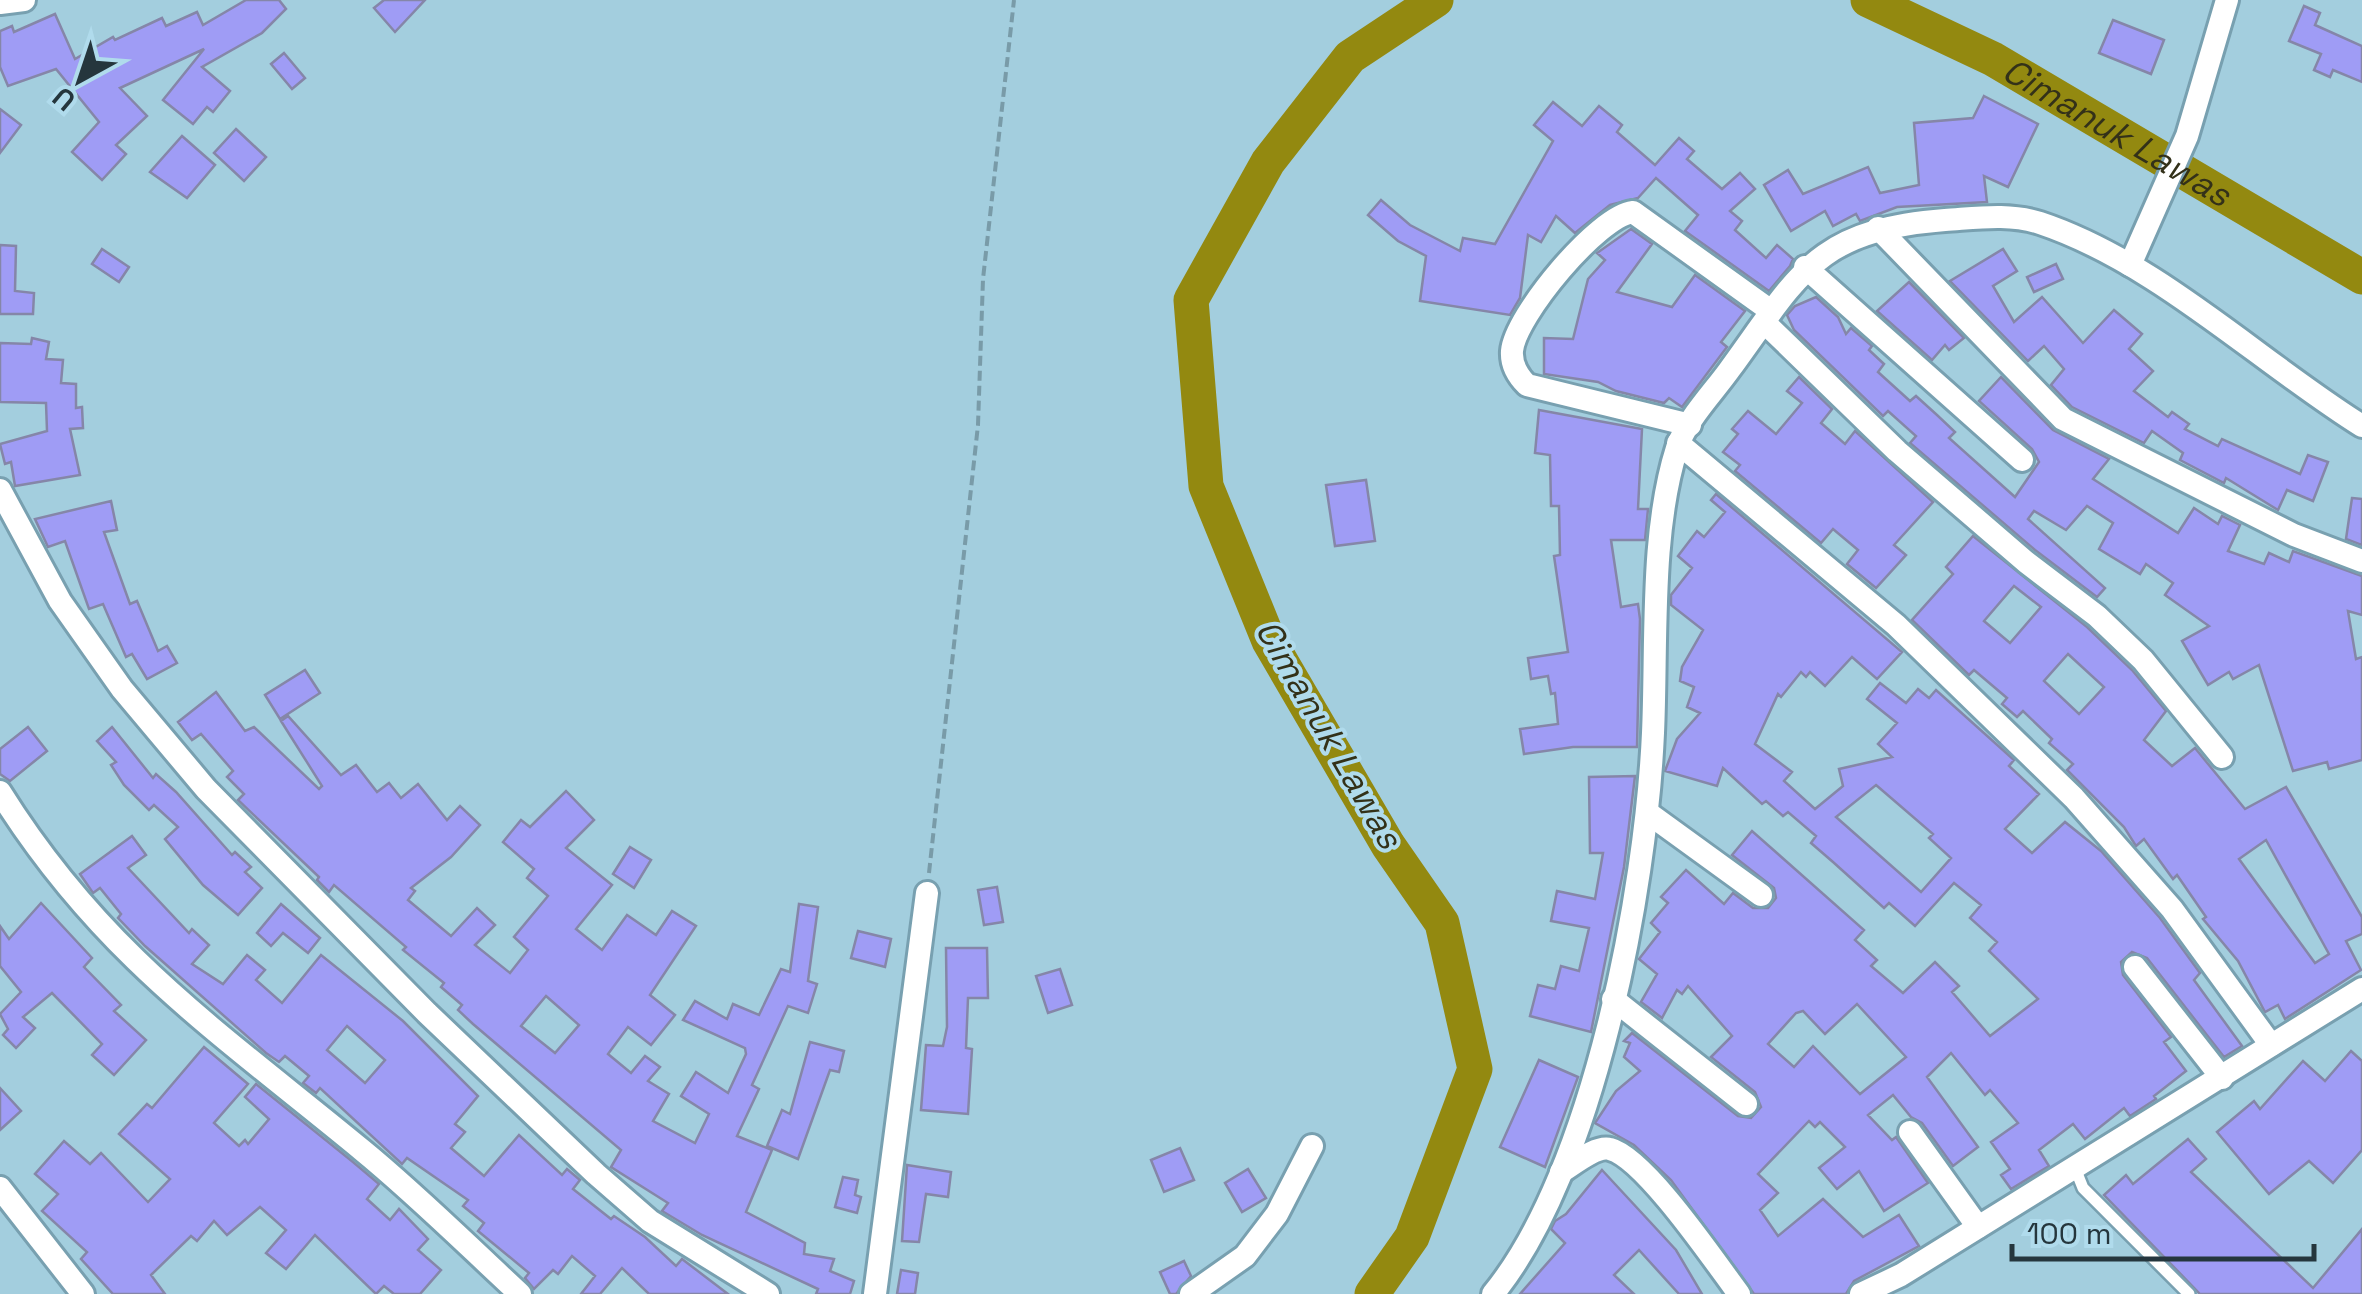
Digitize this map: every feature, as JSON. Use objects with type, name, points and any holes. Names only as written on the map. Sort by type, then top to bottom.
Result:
[{"type":"street","points":[[0,3],[24,0]]},
{"type":"street","points":[[2130,265],[2187,136],[2228,0]]},
{"type":"street","points":[[2222,757],[2143,660],[2097,616],[2026,562],[1897,452],[1768,317],[1633,212],[1623,214],[1589,241],[1521,322],[1512,352],[1516,375],[1527,385],[1684,434],[1896,625],[2074,798],[2172,909],[2271,1045]]},
{"type":"street","points":[[1493,1294],[1562,1172],[1625,956],[1648,813],[1665,505],[1684,434],[1805,267],[1838,243],[1878,228],[2003,216],[2036,222],[2130,265],[2291,382],[2362,426]]},
{"type":"street","points":[[1878,228],[2042,402],[2084,433],[2294,536],[2362,561]]},
{"type":"street","points":[[1805,267],[2022,460]]},
{"type":"street","points":[[0,490],[60,601],[122,689],[206,789],[427,1013],[596,1174],[650,1221],[768,1294]]},
{"type":"street","points":[[0,792],[46,862],[130,958],[234,1050],[364,1152],[520,1294]]},
{"type":"street","points":[[1648,813],[1761,896]]},
{"type":"street","points":[[875,1294],[927,893]]},
{"type":"street","points":[[2136,967],[2222,1078]]},
{"type":"street","points":[[1861,1294],[1900,1276],[1978,1227],[2079,1178],[2271,1045],[2362,989]]},
{"type":"street","points":[[1613,999],[1746,1104]]},
{"type":"street","points":[[1910,1132],[1978,1227]]},
{"type":"street","points":[[1191,1294],[1246,1256],[1276,1214],[1312,1146]]},
{"type":"street","points":[[1562,1172],[1600,1149],[1615,1151],[1664,1196],[1739,1294]]},
{"type":"street","points":[[0,1188],[82,1294]]},
{"type":"lane","points":[[2079,1178],[2095,1201],[2189,1294]]},
{"type":"path","points":[[927,893],[978,425],[983,279],[1014,0]]},
{"type":"building","points":[[246,0],[279,0],[286,9],[262,33],[202,67],[230,91],[213,112],[207,107],[193,124],[163,100],[204,49],[120,88],[147,116],[116,145],[126,154],[102,180],[72,152],[99,122],[56,69],[8,86],[0,67],[0,31],[12,26],[14,32],[55,14],[75,59],[113,37],[115,40],[162,18],[166,26],[197,12],[203,25]]},
{"type":"building","points":[[384,0],[425,0],[395,32],[374,8]]},
{"type":"building","points":[[2304,6],[2320,13],[2315,25],[2362,46],[2362,82],[2333,70],[2330,77],[2314,70],[2321,54],[2289,41]]},
{"type":"building","points":[[2113,20],[2164,40],[2151,74],[2099,53]]},
{"type":"building","points":[[284,53],[305,78],[292,89],[271,64]]},
{"type":"building","points":[[1984,96],[2038,124],[2008,187],[1984,176],[1987,202],[1897,207],[1860,221],[1856,214],[1833,226],[1825,211],[1791,231],[1764,185],[1788,170],[1803,194],[1868,167],[1880,193],[1919,185],[1914,123],[1973,118]]},
{"type":"building","points":[[1553,102],[1582,126],[1599,106],[1622,125],[1617,132],[1655,165],[1679,138],[1694,151],[1687,159],[1722,189],[1740,173],[1755,189],[1730,211],[1742,221],[1735,230],[1766,258],[1777,245],[1793,259],[1790,266],[1769,291],[1685,231],[1698,215],[1656,178],[1638,198],[1610,205],[1575,233],[1556,216],[1541,242],[1528,235],[1520,298],[1510,315],[1420,301],[1426,256],[1398,241],[1368,215],[1381,200],[1410,225],[1460,251],[1463,238],[1495,244],[1553,141],[1534,125]]},
{"type":"building","points":[[0,109],[21,125],[0,153]]},
{"type":"building","points":[[236,129],[266,157],[244,181],[214,153]]},
{"type":"building","points":[[182,136],[215,165],[187,198],[150,172]]},
{"type":"building","points":[[1631,229],[1652,244],[1617,292],[1672,307],[1695,275],[1745,311],[1721,342],[1727,347],[1682,407],[1669,398],[1664,403],[1616,391],[1598,382],[1544,374],[1544,338],[1573,339],[1588,279],[1605,260],[1597,253]]},
{"type":"building","points":[[0,245],[16,246],[15,291],[34,293],[33,314],[0,314]]},
{"type":"building","points":[[102,249],[129,267],[119,282],[92,264]]},
{"type":"building","points":[[2003,249],[2017,271],[1993,286],[2014,322],[2042,297],[2083,343],[2114,310],[2142,334],[2129,349],[2153,371],[2134,391],[2168,417],[2172,412],[2189,424],[2185,429],[2218,446],[2222,439],[2300,474],[2308,455],[2328,462],[2313,501],[2287,490],[2278,510],[2226,478],[2224,483],[2180,460],[2183,453],[2152,431],[2144,443],[2072,407],[2051,385],[2064,369],[2044,346],[2028,361],[1950,281]]},
{"type":"building","points":[[2056,264],[2063,279],[2034,292],[2027,277]]},
{"type":"building","points":[[1909,282],[1964,338],[1949,350],[1945,345],[1932,360],[1877,311]]},
{"type":"building","points":[[1816,297],[1838,317],[1846,334],[1851,328],[1872,346],[1869,350],[1884,364],[1878,372],[1910,401],[1916,396],[1937,415],[1955,432],[1949,438],[2015,497],[2039,462],[2032,449],[1979,401],[2001,377],[2053,430],[2109,459],[2093,479],[2178,533],[2194,508],[2218,524],[2222,516],[2240,525],[2228,551],[2264,564],[2269,553],[2289,562],[2293,551],[2362,576],[2362,615],[2348,611],[2356,659],[2362,657],[2362,760],[2329,769],[2327,762],[2293,771],[2259,665],[2233,679],[2229,672],[2208,685],[2182,641],[2209,626],[2165,595],[2173,583],[2146,564],[2140,574],[2099,549],[2113,523],[2087,506],[2066,530],[2034,511],[2028,519],[2105,588],[2097,597],[2035,550],[1910,443],[1916,436],[1888,411],[1883,416],[1794,330],[1787,315],[1795,306]]},
{"type":"building","points":[[32,338],[49,342],[46,359],[63,360],[61,383],[76,384],[76,408],[82,407],[83,428],[70,429],[80,475],[15,486],[11,462],[5,464],[0,444],[47,431],[46,403],[0,402],[0,343],[31,344]]},
{"type":"building","points":[[1799,377],[1832,409],[1821,423],[1845,444],[1855,431],[1933,502],[1894,545],[1906,555],[1876,588],[1847,564],[1858,550],[1833,529],[1821,543],[1735,471],[1740,465],[1723,452],[1738,434],[1732,429],[1748,411],[1776,434],[1802,403],[1787,391]]},
{"type":"building","points":[[1539,410],[1642,429],[1638,509],[1648,509],[1645,540],[1611,540],[1621,607],[1638,604],[1640,619],[1637,747],[1573,747],[1524,754],[1520,729],[1558,724],[1555,693],[1551,694],[1548,676],[1531,679],[1528,658],[1568,652],[1554,556],[1560,555],[1559,506],[1551,506],[1550,455],[1535,453]]},
{"type":"building","points":[[1366,480],[1375,541],[1335,546],[1326,485]]},
{"type":"building","points":[[1716,494],[1902,652],[1877,679],[1852,657],[1825,686],[1810,672],[1806,677],[1801,672],[1781,697],[1778,694],[1755,744],[1792,772],[1784,781],[1815,809],[1843,786],[1839,769],[1892,757],[1878,744],[1897,723],[1867,699],[1880,683],[1906,703],[1918,689],[1929,698],[1936,690],[2014,760],[2009,766],[2039,794],[2005,829],[2032,853],[2065,822],[2101,851],[2160,918],[2200,973],[2194,980],[2242,1046],[2224,1057],[2147,958],[2132,952],[2121,962],[2123,975],[2171,1037],[2164,1042],[2186,1071],[2154,1096],[2156,1099],[2130,1116],[2124,1108],[2085,1139],[2073,1124],[2039,1150],[2049,1166],[2011,1189],[2001,1175],[2010,1169],[1991,1142],[2018,1123],[1990,1090],[1985,1095],[1951,1053],[1927,1077],[1978,1147],[1953,1166],[1922,1123],[1911,1117],[1893,1095],[1868,1115],[1892,1140],[1896,1137],[1928,1183],[1884,1211],[1859,1171],[1837,1189],[1819,1168],[1845,1147],[1820,1122],[1815,1127],[1809,1121],[1758,1174],[1778,1193],[1760,1210],[1778,1236],[1823,1199],[1863,1237],[1899,1215],[1919,1246],[1854,1281],[1846,1294],[1754,1294],[1671,1180],[1634,1145],[1595,1123],[1616,1091],[1640,1071],[1624,1057],[1630,1043],[1624,1041],[1632,1033],[1738,1116],[1751,1118],[1761,1107],[1755,1092],[1711,1057],[1732,1036],[1688,986],[1682,994],[1677,990],[1662,1018],[1641,1002],[1657,974],[1639,959],[1660,932],[1651,923],[1668,903],[1661,897],[1686,870],[1724,904],[1733,893],[1753,908],[1768,908],[1776,898],[1774,888],[1732,855],[1752,831],[1864,930],[1855,940],[1877,960],[1871,966],[1903,993],[1935,962],[1959,986],[1952,992],[1990,1036],[2038,999],[1989,951],[1997,942],[1970,918],[1981,905],[1954,883],[1915,926],[1889,903],[1884,908],[1811,843],[1816,836],[1788,812],[1783,816],[1766,801],[1762,804],[1723,768],[1717,786],[1665,771],[1677,739],[1700,713],[1687,707],[1694,687],[1680,681],[1682,667],[1703,630],[1671,605],[1671,595],[1692,568],[1678,556],[1697,531],[1704,537],[1725,512],[1711,500]],"holes":[[[1876,785],[1933,834],[1929,838],[1951,858],[1921,892],[1836,817]],[[1857,1004],[1906,1057],[1860,1094],[1813,1046],[1794,1067],[1768,1044],[1796,1013],[1803,1011],[1825,1034]]]},
{"type":"building","points":[[2352,498],[2362,499],[2362,545],[2346,539]]},
{"type":"building","points":[[111,501],[117,530],[104,532],[130,604],[137,601],[158,651],[167,646],[177,663],[147,679],[132,654],[126,657],[103,604],[89,609],[65,541],[48,547],[35,519]]},
{"type":"building","points":[[1973,536],[2087,627],[2132,670],[2166,711],[2144,740],[2172,766],[2195,748],[2245,809],[2286,787],[2362,917],[2362,934],[2346,941],[2361,970],[2285,1019],[2278,1005],[2265,1012],[2238,961],[2203,919],[2206,917],[2177,875],[2173,879],[2144,839],[2136,846],[2124,827],[2067,770],[2073,764],[2049,743],[2052,739],[2023,711],[2017,717],[2002,704],[2007,698],[1974,670],[1969,675],[1912,620],[1953,574],[1946,567]],"holes":[[[2014,586],[2041,607],[2010,643],[1984,621]],[[2068,654],[2104,687],[2079,714],[2044,681]],[[2266,840],[2329,954],[2315,963],[2239,859]]]},
{"type":"building","points":[[305,670],[320,693],[280,719],[265,695]]},
{"type":"building","points":[[216,692],[245,731],[254,727],[319,789],[322,786],[281,721],[288,716],[341,775],[356,765],[377,792],[389,783],[401,798],[418,784],[447,820],[460,806],[480,825],[451,857],[411,888],[415,891],[408,900],[451,936],[477,908],[495,925],[475,945],[510,973],[528,950],[514,937],[548,896],[527,878],[534,869],[503,842],[521,820],[530,827],[566,791],[594,820],[566,848],[612,885],[576,929],[602,950],[627,915],[656,935],[672,911],[696,926],[650,995],[675,1015],[651,1045],[628,1027],[608,1054],[631,1073],[645,1056],[660,1067],[648,1081],[669,1094],[653,1121],[695,1143],[709,1114],[681,1096],[696,1072],[728,1093],[746,1054],[745,1048],[683,1020],[695,1001],[727,1019],[733,1004],[759,1015],[781,969],[790,972],[799,904],[818,907],[808,981],[817,984],[808,1013],[788,1006],[752,1085],[759,1089],[737,1136],[772,1150],[746,1212],[805,1243],[804,1254],[834,1259],[830,1271],[854,1281],[850,1294],[816,1294],[818,1289],[702,1235],[662,1211],[668,1203],[611,1167],[621,1150],[458,1010],[462,1005],[441,987],[444,983],[403,950],[406,947],[334,885],[329,892],[317,880],[319,877],[238,800],[244,794],[227,777],[233,771],[201,734],[192,740],[178,722]],"holes":[[[546,996],[579,1025],[555,1053],[521,1026]]]},
{"type":"building","points":[[28,727],[47,751],[10,781],[0,774],[0,749]]},
{"type":"building","points":[[112,727],[153,778],[156,774],[176,792],[232,855],[235,852],[251,867],[245,872],[262,888],[238,915],[203,885],[165,839],[178,827],[154,805],[149,810],[124,785],[111,765],[116,762],[97,741]]},
{"type":"building","points":[[1635,776],[1624,867],[1591,1032],[1530,1016],[1538,985],[1555,989],[1561,966],[1579,971],[1589,928],[1551,921],[1557,891],[1595,899],[1603,853],[1590,853],[1589,777]]},
{"type":"building","points":[[132,836],[146,855],[128,868],[189,933],[192,929],[209,945],[192,964],[223,984],[247,955],[265,970],[256,980],[282,1003],[321,955],[403,1021],[478,1096],[455,1124],[465,1132],[451,1148],[484,1176],[519,1135],[562,1175],[567,1169],[580,1180],[573,1189],[611,1219],[614,1216],[645,1237],[676,1266],[682,1259],[728,1294],[649,1294],[622,1268],[600,1294],[581,1294],[595,1276],[572,1256],[558,1274],[553,1270],[534,1289],[525,1278],[529,1273],[478,1231],[484,1223],[463,1206],[468,1200],[407,1158],[402,1164],[320,1088],[316,1093],[303,1083],[309,1076],[285,1056],[279,1062],[266,1053],[145,946],[118,918],[121,914],[100,888],[93,893],[80,874]],"holes":[[[347,1026],[385,1060],[365,1083],[327,1050]]]},
{"type":"building","points":[[630,847],[651,860],[634,888],[613,874]]},
{"type":"building","points":[[997,887],[1003,922],[984,925],[978,890]]},
{"type":"building","points":[[41,903],[92,958],[84,967],[121,1005],[114,1011],[146,1040],[114,1075],[92,1055],[102,1044],[52,993],[23,1017],[35,1028],[16,1048],[3,1035],[8,1029],[0,1014],[21,992],[0,966],[0,926],[9,939]]},
{"type":"building","points":[[281,904],[320,938],[308,953],[283,933],[271,946],[257,933]]},
{"type":"building","points":[[858,931],[891,939],[885,967],[851,958]]},
{"type":"building","points":[[946,948],[987,948],[988,998],[968,998],[966,1048],[972,1049],[968,1114],[921,1110],[926,1045],[943,1046],[947,1027]]},
{"type":"building","points":[[1060,969],[1072,1005],[1048,1013],[1036,976]]},
{"type":"building","points":[[810,1042],[844,1051],[839,1072],[830,1070],[798,1159],[767,1146],[782,1110],[790,1114]]},
{"type":"building","points":[[204,1047],[248,1084],[214,1123],[239,1146],[245,1140],[248,1144],[269,1119],[245,1097],[256,1084],[353,1162],[379,1184],[367,1199],[390,1220],[399,1209],[428,1239],[418,1250],[441,1270],[420,1294],[394,1294],[384,1286],[376,1294],[315,1235],[286,1269],[266,1253],[286,1230],[260,1207],[227,1235],[214,1221],[197,1241],[191,1236],[151,1275],[165,1294],[113,1294],[81,1259],[87,1252],[42,1211],[58,1194],[35,1174],[64,1141],[90,1164],[101,1153],[148,1202],[170,1179],[119,1134],[147,1104],[152,1108]]},
{"type":"building","points":[[2351,1051],[2362,1061],[2362,1150],[2333,1183],[2309,1161],[2269,1194],[2217,1132],[2254,1101],[2260,1109],[2303,1061],[2325,1081]]},
{"type":"building","points":[[1539,1060],[1578,1077],[1545,1167],[1500,1147]]},
{"type":"building","points":[[0,1088],[21,1111],[0,1130]]},
{"type":"building","points":[[2188,1139],[2206,1159],[2191,1172],[2313,1288],[2362,1229],[2362,1294],[2200,1294],[2104,1195],[2126,1175],[2133,1184]]},
{"type":"building","points":[[1180,1148],[1194,1180],[1164,1192],[1151,1160]]},
{"type":"building","points":[[907,1165],[951,1172],[948,1197],[926,1194],[919,1242],[902,1241]]},
{"type":"building","points":[[1248,1169],[1266,1198],[1242,1212],[1225,1183]]},
{"type":"building","points":[[1602,1170],[1676,1250],[1702,1294],[1679,1294],[1639,1250],[1614,1275],[1634,1294],[1520,1294],[1565,1243],[1551,1229],[1555,1221],[1566,1214]]},
{"type":"building","points":[[843,1177],[858,1180],[855,1195],[861,1197],[857,1213],[835,1207]]},
{"type":"building","points":[[1184,1261],[1191,1276],[1176,1294],[1170,1294],[1160,1272]]},
{"type":"building","points":[[901,1270],[918,1273],[915,1294],[897,1294]]},
{"type":"waterway","name":"Cimanuk Lawas","points":[[1372,1294],[1412,1237],[1475,1069],[1442,923],[1388,845],[1269,641],[1206,486],[1191,300],[1268,162],[1350,57],[1436,0]]},
{"type":"waterway","name":"Cimanuk Lawas","points":[[1868,0],[1993,59],[2362,277]]}]
